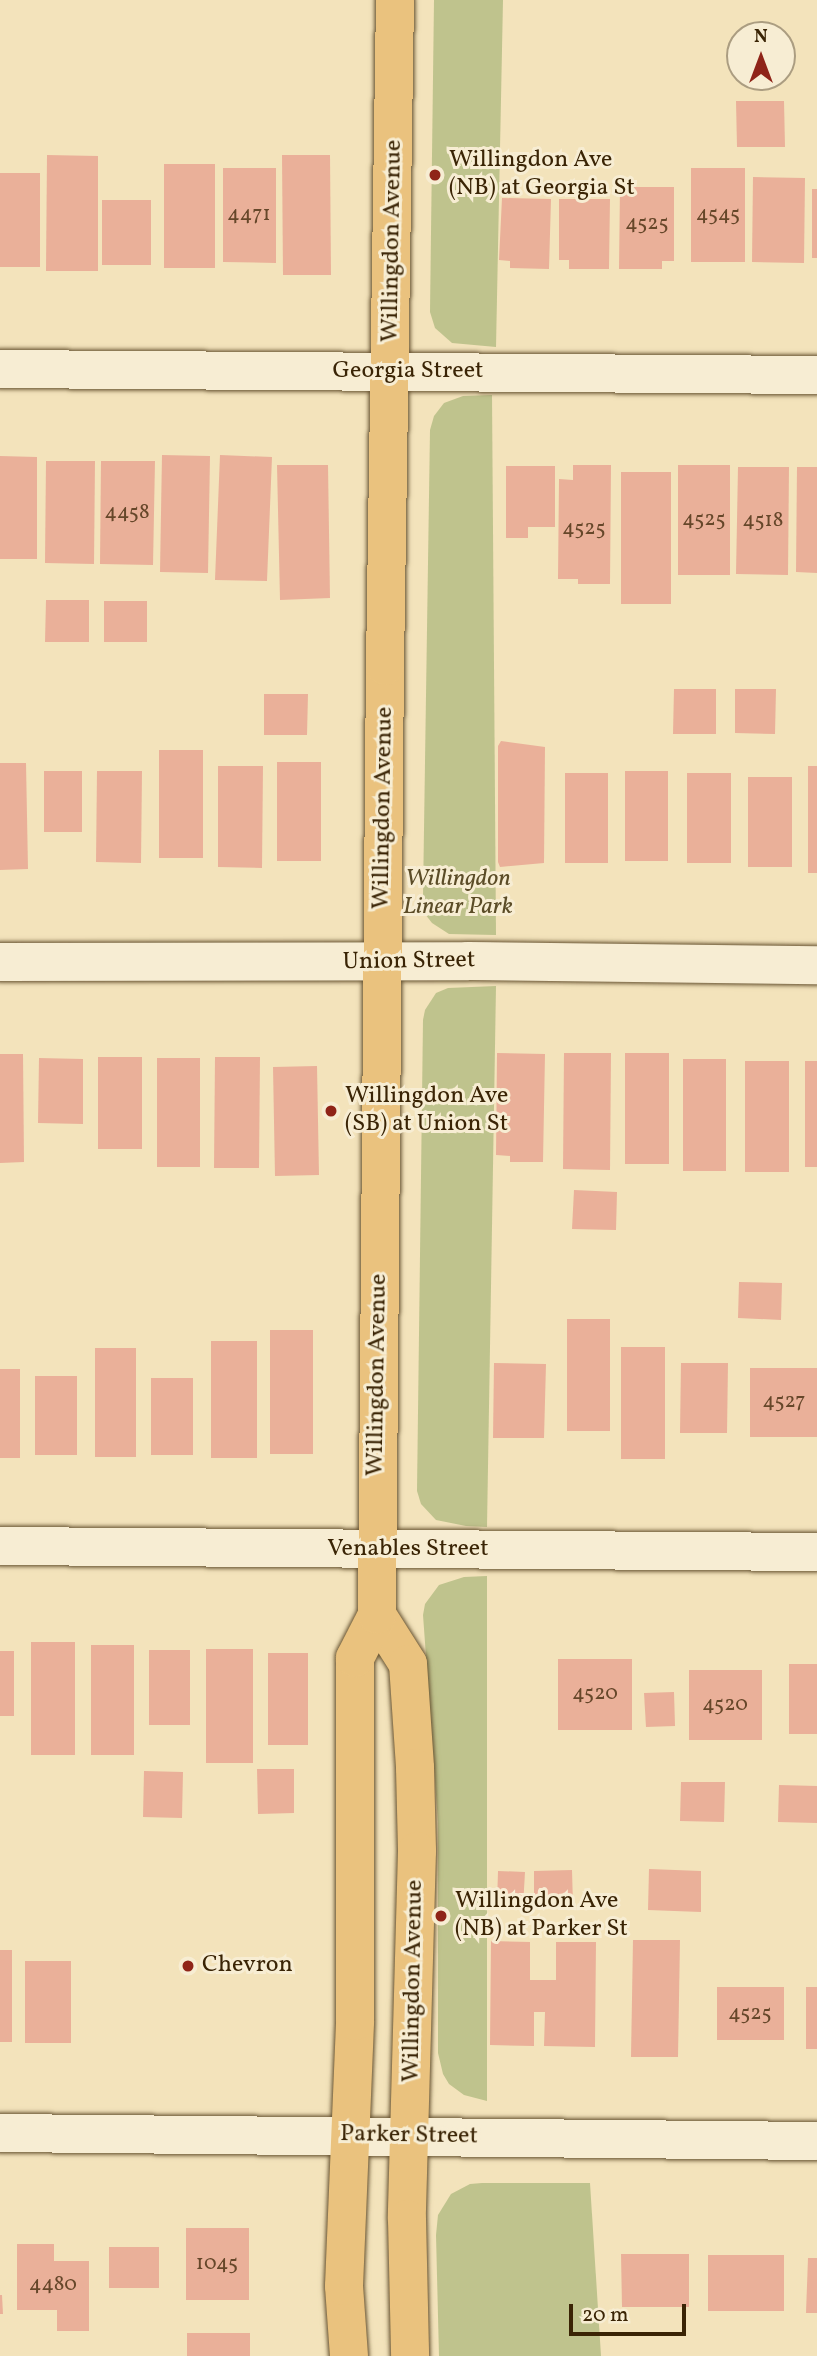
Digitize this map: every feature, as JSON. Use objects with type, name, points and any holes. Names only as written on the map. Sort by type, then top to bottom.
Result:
[{"type":"main road","name":"Willingdon Avenue","points":[[349,2356],[344,2286],[355,2021],[355,1658],[377,1615],[382,963],[396,0]]},
{"type":"main road","name":"Willingdon Avenue","points":[[377,1615],[408,1664],[415,1768],[417,1851],[407,2219],[410,2356]]},
{"type":"street","name":"Georgia Street","points":[[0,369],[817,375]]},
{"type":"street","name":"Union Street","points":[[0,962],[817,965]]},
{"type":"street","name":"Venables Street","points":[[0,1546],[817,1552]]},
{"type":"street","name":"Parker Street","points":[[0,2133],[817,2141]]},
{"type":"green space","points":[[434,0],[503,0],[496,347],[452,343],[435,328],[430,312]]},
{"type":"green space","name":"Willingdon Linear Park","points":[[492,395],[496,935],[449,934],[432,923],[425,914],[423,896],[430,430],[434,416],[444,403],[463,396]]},
{"type":"green space","name":"Willingdon Linear Park","points":[[496,986],[487,1527],[436,1520],[421,1504],[417,1491],[423,1020],[425,1010],[436,993],[448,988]]},
{"type":"green space","points":[[487,1576],[487,2101],[464,2095],[449,2084],[443,2074],[438,2053],[438,1822],[423,1615],[425,1604],[439,1585],[464,1577]]},
{"type":"green space","points":[[590,2183],[601,2356],[439,2356],[436,2235],[438,2215],[451,2194],[470,2184]]},
{"type":"building","points":[[736,101],[784,101],[785,147],[737,147]]},
{"type":"building","points":[[47,155],[98,156],[98,271],[46,271]]},
{"type":"building","points":[[282,155],[330,155],[331,275],[283,275]]},
{"type":"building","points":[[164,164],[215,164],[215,268],[164,268]]},
{"type":"building","points":[[223,168],[276,168],[276,263],[223,262]]},
{"type":"building","points":[[691,168],[745,168],[745,262],[691,262]]},
{"type":"building","points":[[0,173],[40,173],[40,267],[0,267]]},
{"type":"building","points":[[753,177],[805,178],[804,263],[752,262]]},
{"type":"building","points":[[620,187],[674,187],[674,261],[662,261],[662,269],[619,269]]},
{"type":"building","points":[[812,189],[817,189],[817,258],[812,258]]},
{"type":"building","points":[[502,198],[551,199],[549,269],[510,268],[510,261],[499,260]]},
{"type":"building","points":[[559,199],[610,199],[609,269],[569,269],[569,260],[559,260]]},
{"type":"building","points":[[102,200],[151,200],[151,265],[102,265]]},
{"type":"building","points":[[162,455],[210,456],[208,573],[160,572]]},
{"type":"building","points":[[220,455],[272,457],[267,581],[215,580]]},
{"type":"building","points":[[0,456],[37,457],[37,559],[0,559]]},
{"type":"building","points":[[46,461],[95,461],[94,564],[45,563]]},
{"type":"building","points":[[101,461],[155,461],[153,565],[100,564]]},
{"type":"building","points":[[277,465],[328,465],[330,598],[280,600]]},
{"type":"building","points":[[573,465],[611,465],[610,584],[578,584],[578,579],[558,579],[559,479],[573,480]]},
{"type":"building","points":[[678,465],[730,465],[730,575],[678,575]]},
{"type":"building","points":[[506,466],[555,466],[555,527],[528,527],[528,538],[506,538]]},
{"type":"building","points":[[738,467],[789,467],[788,575],[736,574]]},
{"type":"building","points":[[797,467],[817,467],[817,573],[796,572]]},
{"type":"building","points":[[621,472],[671,472],[671,604],[621,604]]},
{"type":"building","points":[[46,600],[89,600],[89,642],[45,642]]},
{"type":"building","points":[[104,601],[147,601],[147,642],[104,642]]},
{"type":"building","points":[[674,689],[716,689],[716,734],[673,734]]},
{"type":"building","points":[[735,689],[776,689],[775,734],[735,733]]},
{"type":"building","points":[[264,694],[308,694],[307,735],[264,735]]},
{"type":"building","points":[[501,741],[545,747],[544,863],[500,867],[498,862],[498,746]]},
{"type":"building","points":[[159,750],[203,750],[203,858],[159,858]]},
{"type":"building","points":[[277,762],[321,762],[321,861],[277,861]]},
{"type":"building","points":[[0,763],[26,763],[28,869],[0,870]]},
{"type":"building","points":[[218,766],[263,766],[262,868],[218,867]]},
{"type":"building","points":[[808,766],[817,766],[817,873],[808,873]]},
{"type":"building","points":[[44,771],[82,771],[82,832],[44,832]]},
{"type":"building","points":[[97,771],[142,771],[141,863],[96,862]]},
{"type":"building","points":[[625,771],[668,771],[668,861],[625,861]]},
{"type":"building","points":[[565,773],[608,773],[608,863],[565,863]]},
{"type":"building","points":[[687,773],[731,773],[731,863],[687,863]]},
{"type":"building","points":[[748,777],[792,777],[792,867],[748,867]]},
{"type":"building","points":[[497,1053],[545,1054],[543,1162],[510,1162],[510,1156],[496,1155]]},
{"type":"building","points":[[564,1053],[611,1053],[610,1170],[563,1169]]},
{"type":"building","points":[[625,1053],[669,1053],[669,1164],[625,1164]]},
{"type":"building","points":[[0,1054],[23,1054],[24,1162],[0,1163]]},
{"type":"building","points":[[98,1057],[142,1057],[142,1149],[98,1149]]},
{"type":"building","points":[[215,1057],[260,1057],[259,1168],[214,1168]]},
{"type":"building","points":[[39,1058],[83,1059],[83,1124],[38,1123]]},
{"type":"building","points":[[157,1058],[200,1058],[200,1167],[157,1167]]},
{"type":"building","points":[[683,1059],[726,1059],[726,1171],[683,1171]]},
{"type":"building","points":[[745,1061],[789,1061],[789,1172],[745,1172]]},
{"type":"building","points":[[805,1061],[817,1061],[817,1167],[805,1167]]},
{"type":"building","points":[[317,1066],[319,1175],[275,1176],[273,1067]]},
{"type":"building","points":[[574,1190],[617,1192],[616,1230],[572,1229]]},
{"type":"building","points":[[739,1282],[782,1283],[781,1320],[738,1318]]},
{"type":"building","points":[[567,1319],[610,1319],[610,1431],[567,1431]]},
{"type":"building","points":[[270,1330],[313,1330],[313,1454],[270,1454]]},
{"type":"building","points":[[211,1341],[257,1341],[257,1458],[211,1458]]},
{"type":"building","points":[[621,1347],[665,1347],[665,1459],[621,1459]]},
{"type":"building","points":[[95,1348],[136,1348],[136,1457],[95,1457]]},
{"type":"building","points":[[494,1363],[546,1364],[544,1438],[493,1438]]},
{"type":"building","points":[[681,1363],[728,1363],[727,1433],[680,1433]]},
{"type":"building","points":[[750,1368],[817,1368],[817,1437],[750,1437]]},
{"type":"building","points":[[0,1369],[20,1369],[20,1458],[0,1458]]},
{"type":"building","points":[[35,1376],[77,1376],[77,1455],[35,1455]]},
{"type":"building","points":[[151,1378],[193,1378],[193,1455],[151,1455]]},
{"type":"building","points":[[31,1642],[75,1642],[75,1755],[31,1755]]},
{"type":"building","points":[[91,1645],[134,1645],[134,1755],[91,1755]]},
{"type":"building","points":[[206,1649],[253,1649],[253,1763],[206,1763]]},
{"type":"building","points":[[149,1650],[190,1650],[190,1725],[149,1725]]},
{"type":"building","points":[[0,1651],[14,1651],[14,1716],[0,1716]]},
{"type":"building","points":[[268,1653],[308,1653],[308,1745],[268,1745]]},
{"type":"building","points":[[558,1659],[632,1659],[632,1730],[558,1730]]},
{"type":"building","points":[[789,1664],[817,1664],[817,1734],[789,1734]]},
{"type":"building","points":[[689,1670],[762,1670],[762,1740],[689,1740]]},
{"type":"building","points":[[674,1692],[675,1726],[646,1727],[644,1693]]},
{"type":"building","points":[[257,1769],[294,1769],[294,1813],[258,1814]]},
{"type":"building","points":[[144,1771],[183,1772],[182,1818],[143,1817]]},
{"type":"building","points":[[681,1782],[725,1782],[724,1822],[680,1821]]},
{"type":"building","points":[[779,1785],[817,1786],[817,1823],[778,1822]]},
{"type":"building","points":[[649,1869],[701,1871],[701,1912],[648,1910]]},
{"type":"building","points":[[572,1870],[573,1905],[534,1906],[534,1871]]},
{"type":"building","points":[[498,1871],[525,1872],[523,1907],[497,1905]]},
{"type":"building","points":[[633,1940],[680,1940],[678,2057],[631,2057]]},
{"type":"building","points":[[491,1941],[530,1942],[530,1980],[556,1980],[556,1942],[596,1942],[595,2047],[544,2046],[545,2012],[534,2012],[534,2046],[490,2045]]},
{"type":"building","points":[[0,1950],[12,1950],[12,2042],[0,2042]]},
{"type":"building","points":[[25,1961],[71,1961],[71,2043],[25,2043]]},
{"type":"building","points":[[717,1987],[784,1987],[784,2040],[717,2040]]},
{"type":"building","points":[[806,1987],[817,1987],[817,2049],[806,2049]]},
{"type":"building","points":[[186,2228],[249,2228],[249,2300],[186,2300]]},
{"type":"building","points":[[17,2244],[54,2244],[54,2261],[89,2261],[89,2331],[57,2331],[57,2310],[17,2310]]},
{"type":"building","points":[[109,2247],[159,2247],[159,2288],[109,2288]]},
{"type":"building","points":[[621,2254],[689,2254],[689,2307],[622,2307]]},
{"type":"building","points":[[708,2255],[784,2255],[784,2311],[708,2311]]},
{"type":"building","points":[[808,2258],[817,2258],[817,2313],[806,2313]]},
{"type":"building","points":[[2,2295],[3,2314],[0,2314]]},
{"type":"building","points":[[187,2333],[250,2333],[250,2356],[187,2356]]},
{"type":"place","name":"Willingdon Ave (NB) at Georgia St","points":[[435,175]]},
{"type":"place","name":"Willingdon Ave (SB) at Union St","points":[[331,1111]]},
{"type":"place","name":"Willingdon Ave (NB) at Parker St","points":[[441,1916]]},
{"type":"place","name":"Chevron","points":[[188,1966]]}]
